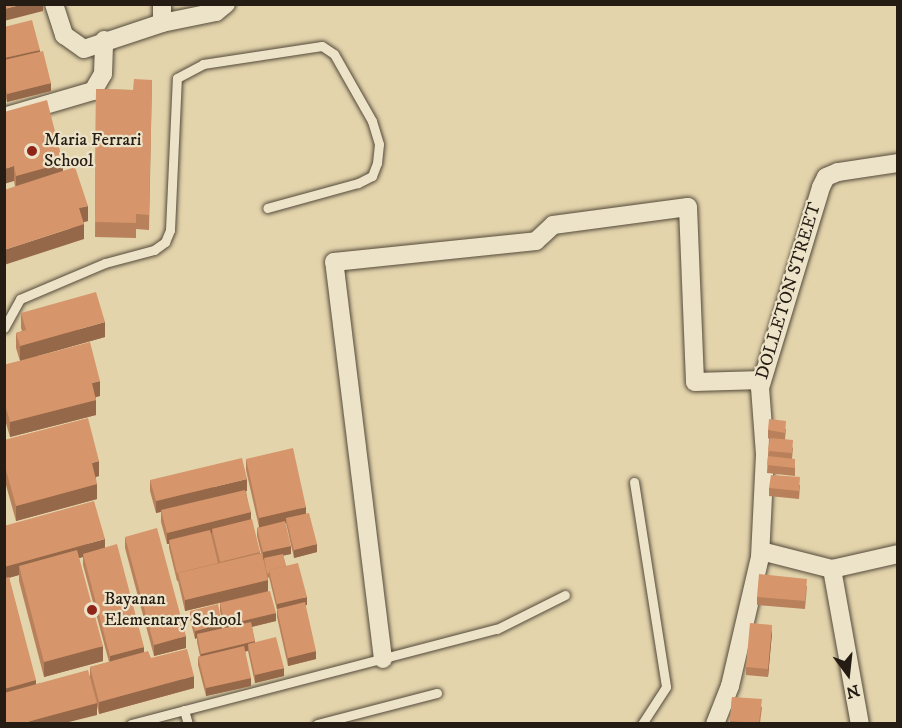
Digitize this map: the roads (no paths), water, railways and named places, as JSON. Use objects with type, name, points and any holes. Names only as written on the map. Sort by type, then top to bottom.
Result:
[{"type":"street","points":[[54,4],[64,35],[73,45],[84,49],[104,40],[162,23],[216,12],[226,4]]},
{"type":"street","points":[[162,4],[162,23]]},
{"type":"street","points":[[6,112],[93,92],[103,74],[104,40]]},
{"type":"street","name":"DOLLETON STREET","points":[[715,723],[730,686],[761,551],[765,454],[762,380],[826,177],[897,163]]},
{"type":"street","points":[[382,660],[334,262],[536,241],[553,225],[688,207],[695,382],[762,380]]},
{"type":"street","points":[[761,551],[832,569],[897,554]]},
{"type":"street","points":[[832,569],[860,723]]},
{"type":"lane","points":[[4,328],[20,299],[105,263],[154,250],[165,242],[170,230],[177,78],[203,64],[322,46],[340,64],[372,121],[379,144],[378,163],[372,176],[358,183],[267,208]]},
{"type":"lane","points":[[634,482],[666,687],[642,723]]},
{"type":"lane","points":[[131,723],[497,629],[565,595]]},
{"type":"lane","points":[[317,723],[437,693]]},
{"type":"lane","points":[[184,710],[188,723]]},
{"type":"place","name":"Maria Ferrari School","points":[[32,151]]},
{"type":"place","name":"Bayanan Elementary School","points":[[92,610]]}]
